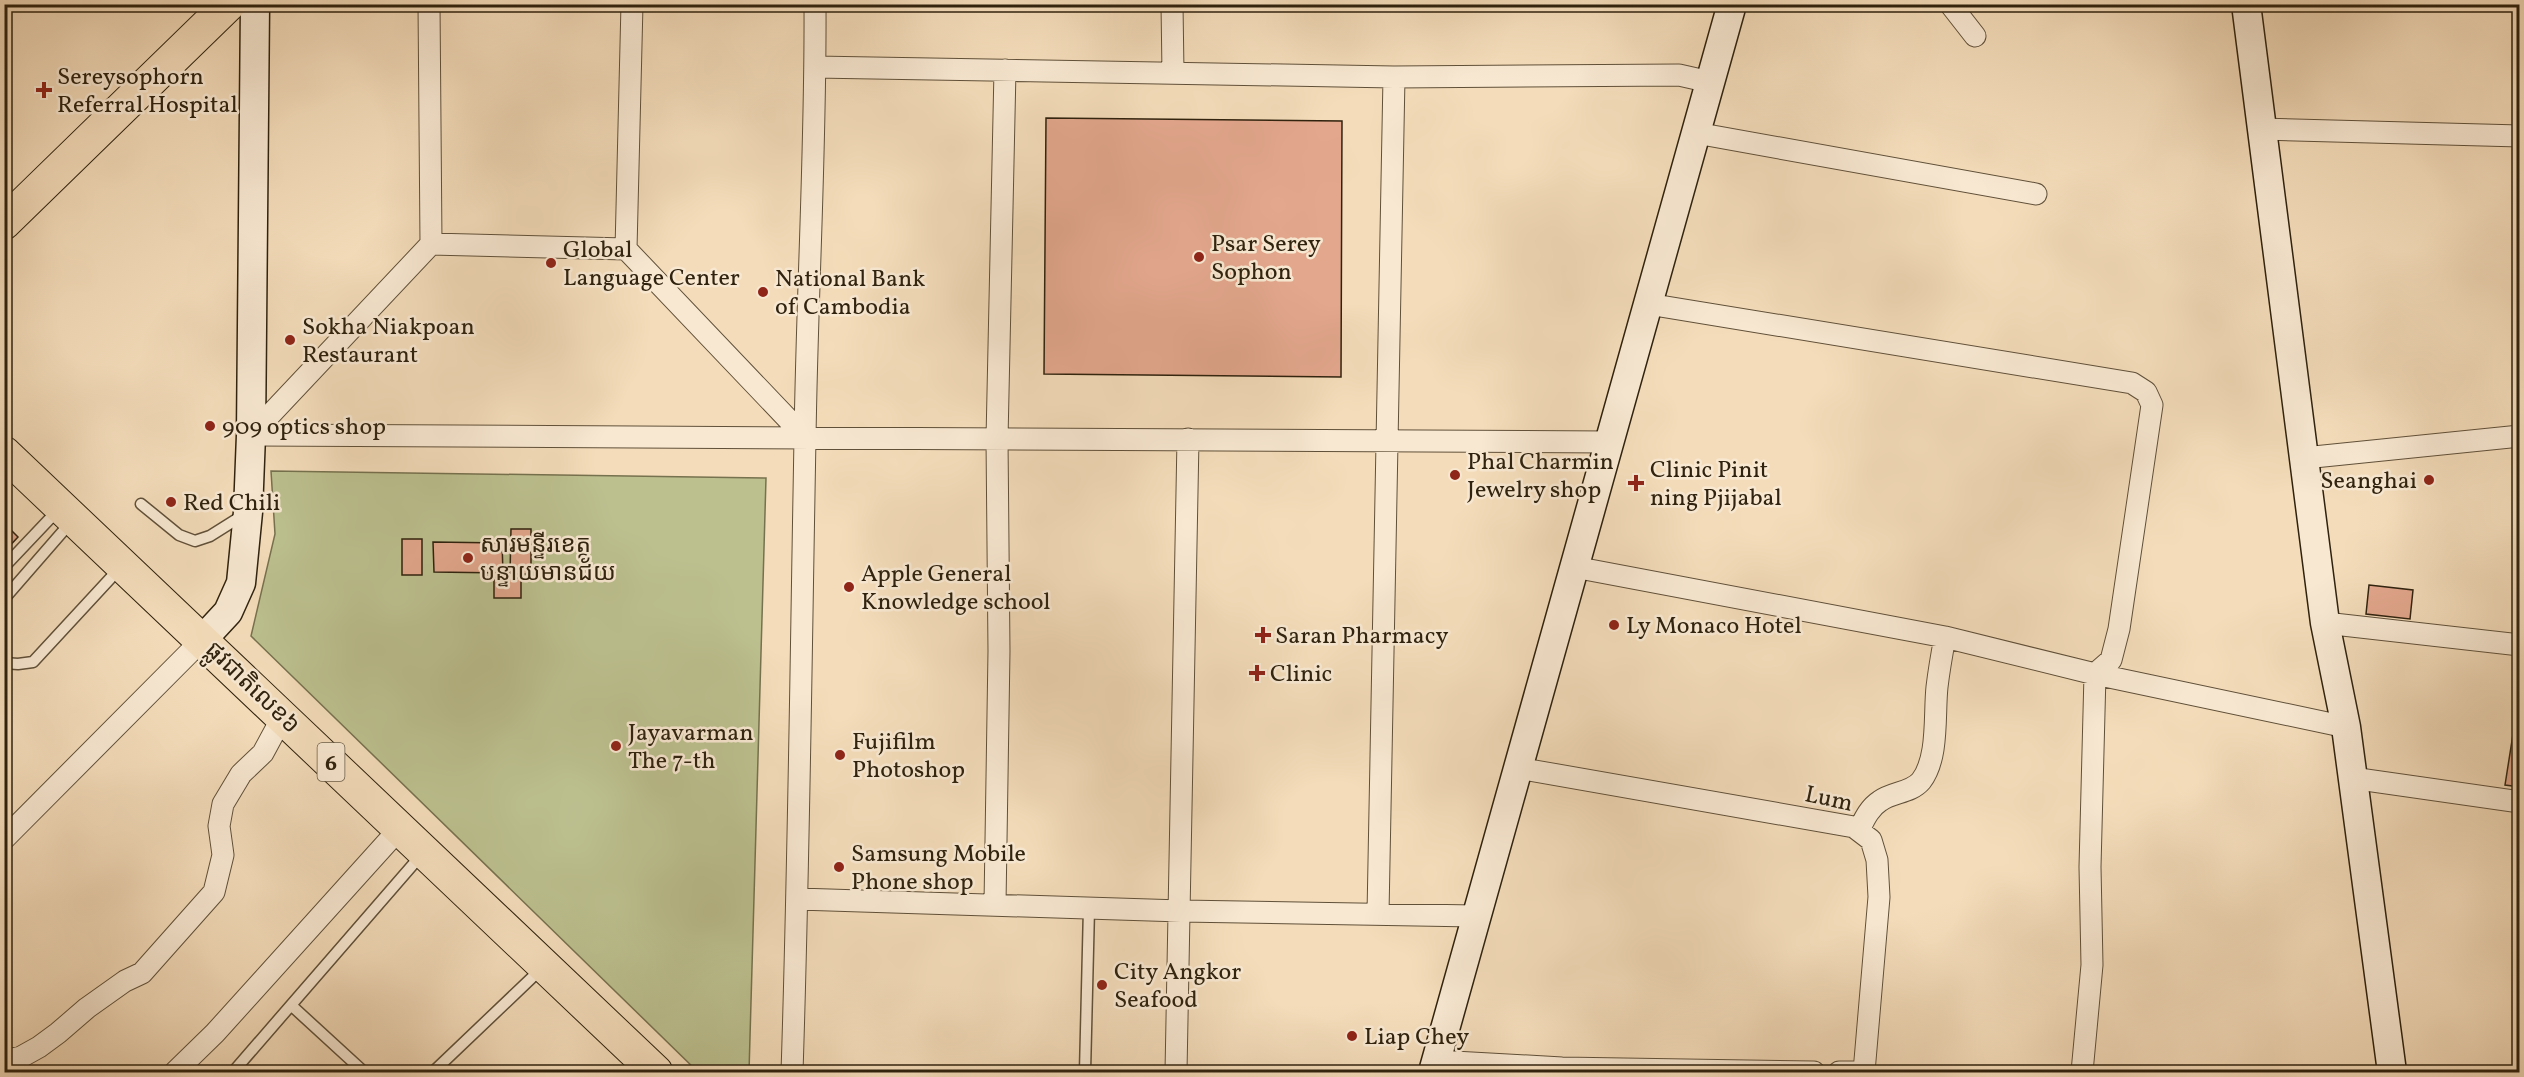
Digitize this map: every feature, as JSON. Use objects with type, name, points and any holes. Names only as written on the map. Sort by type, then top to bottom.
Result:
[{"type":"main road","points":[[4,223],[229,4]]},
{"type":"main road","name":"ផ្លូវជាតិលេខ៦","points":[[4,453],[203,639],[656,1072]]},
{"type":"street","points":[[4,839],[228,612],[241,583],[248,512],[251,435],[255,4]]},
{"type":"street","points":[[251,435],[430,244],[429,4]]},
{"type":"street","points":[[626,249],[632,4]]},
{"type":"street","points":[[792,1072],[798,899],[815,4]]},
{"type":"street","points":[[1172,4],[1173,73]]},
{"type":"street","points":[[1732,4],[1434,1067],[1814,1072]]},
{"type":"street","points":[[1950,4],[1975,36]]},
{"type":"street","points":[[2246,4],[2325,623],[2346,727],[2392,1072]]},
{"type":"street","points":[[815,67],[1394,77],[1679,75],[1710,82]]},
{"type":"street","points":[[995,904],[999,651],[997,439],[1005,70]]},
{"type":"street","points":[[1378,914],[1394,77]]},
{"type":"street","points":[[2261,129],[2520,136]]},
{"type":"street","points":[[1696,133],[2036,194]]},
{"type":"street","points":[[430,244],[626,249],[805,437]]},
{"type":"street","points":[[1648,304],[2133,383],[2146,392],[2152,405],[2119,629],[2111,660],[2095,674],[2090,867],[2092,965],[2082,1072]]},
{"type":"street","points":[[251,435],[1608,442]]},
{"type":"street","points":[[2304,458],[2520,436]]},
{"type":"street","points":[[1176,1072],[1188,440]]},
{"type":"street","points":[[1575,567],[1945,637],[2095,674],[2346,727]]},
{"type":"street","points":[[2325,623],[2520,645]]},
{"type":"street","points":[[1859,831],[1868,813],[1880,800],[1909,789],[1920,782],[1927,769],[1934,743],[1937,688],[1945,637]]},
{"type":"street","points":[[4,1061],[21,1058],[39,1047],[97,1001],[125,981],[142,973],[214,892],[223,855],[219,826],[222,804],[241,774],[263,753],[283,716]]},
{"type":"street","name":"Lum","points":[[1518,768],[1854,826],[1871,840],[1877,860],[1879,897],[1864,1072],[1839,1072]]},
{"type":"street","points":[[2352,778],[2520,802]]},
{"type":"street","points":[[175,1072],[215,1033],[401,827]]},
{"type":"street","points":[[798,899],[1180,912],[1475,916]]},
{"type":"lane","points":[[141,504],[179,535],[195,541],[210,536],[248,512]]},
{"type":"lane","points":[[4,567],[68,512]]},
{"type":"lane","points":[[4,599],[68,512]]},
{"type":"lane","points":[[4,663],[33,662],[123,564]]},
{"type":"lane","points":[[233,1072],[425,851]]},
{"type":"lane","points":[[1085,1072],[1089,908]]},
{"type":"lane","points":[[433,1072],[545,966]]},
{"type":"lane","points":[[292,1006],[364,1072]]},
{"type":"green space","points":[[271,471],[766,478],[749,1072],[698,1072],[251,636],[275,534]]},
{"type":"building","points":[[1046,118],[1342,121],[1341,377],[1044,374]]},
{"type":"building","points":[[4,523],[18,537],[4,552]]},
{"type":"building","points":[[511,529],[531,529],[531,574],[510,574]]},
{"type":"building","points":[[402,539],[422,539],[422,575],[402,575]]},
{"type":"building","name":"សារមន្ទីរខេត្ត បន្ទាយមានជ័យ","points":[[433,542],[502,543],[503,573],[434,572]]},
{"type":"building","points":[[494,577],[521,578],[521,598],[494,598]]},
{"type":"building","points":[[2369,585],[2413,590],[2410,619],[2366,614]]},
{"type":"building","points":[[2517,709],[2520,709],[2520,787],[2505,785]]},
{"type":"place","name":"Sereysophorn Referral Hospital","points":[[44,90]]},
{"type":"place","name":"Psar Serey Sophon","points":[[1199,257]]},
{"type":"place","name":"Global Language Center","points":[[551,263]]},
{"type":"place","name":"National Bank of Cambodia","points":[[763,292]]},
{"type":"place","name":"Sokha Niakpoan Restaurant","points":[[290,340]]},
{"type":"place","name":"909 optics shop","points":[[210,426]]},
{"type":"place","name":"Phal Charmin Jewelry shop","points":[[1455,475]]},
{"type":"place","name":"Seanghai","points":[[2429,480]]},
{"type":"place","name":"Clinic Pinit ning Pjijabal","points":[[1636,483]]},
{"type":"place","name":"Red Chili","points":[[171,502]]},
{"type":"place","name":"សារមន្ទីរខេត្ត បន្ទាយមានជ័យ","points":[[468,558]]},
{"type":"place","name":"Apple General Knowledge school","points":[[849,587]]},
{"type":"place","name":"Ly Monaco Hotel","points":[[1614,625]]},
{"type":"place","name":"Saran Pharmacy","points":[[1263,635]]},
{"type":"place","name":"Clinic","points":[[1257,673]]},
{"type":"place","name":"Jayavarman The 7-th","points":[[616,746]]},
{"type":"place","name":"Fujifilm Photoshop","points":[[840,755]]},
{"type":"place","name":"Samsung Mobile Phone shop","points":[[839,867]]},
{"type":"place","name":"City Angkor Seafood","points":[[1102,985]]},
{"type":"place","name":"Liap Chey","points":[[1352,1036]]}]
